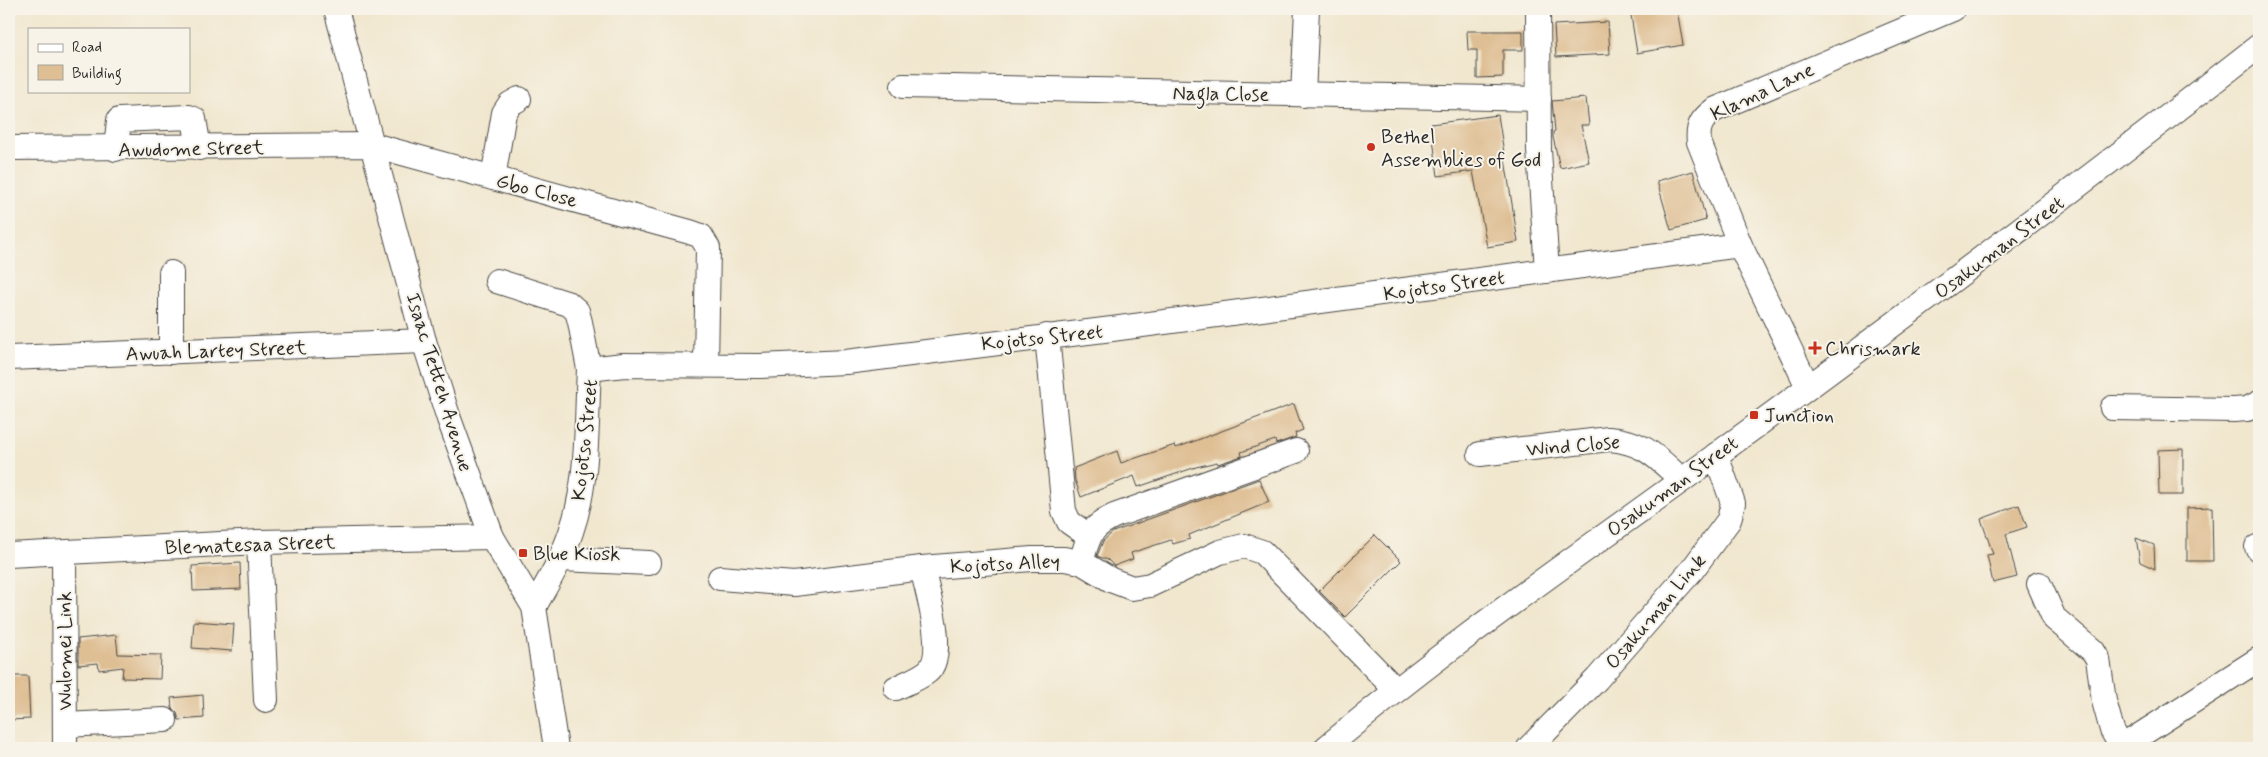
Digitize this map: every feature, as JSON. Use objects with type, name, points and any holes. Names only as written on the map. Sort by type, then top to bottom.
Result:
[{"type":"street","name":"Isaac Tetteh Avenue","points":[[336,9],[424,341],[492,537],[534,607],[556,748]]},
{"type":"street","points":[[1303,95],[1307,9]]},
{"type":"street","points":[[1538,9],[1541,195],[1548,271]]},
{"type":"street","name":"Klama Lane","points":[[1808,387],[1740,245],[1699,142],[1697,130],[1704,118],[1714,110],[1953,9]]},
{"type":"street","name":"Osakuman Street","points":[[1326,748],[1474,629],[1682,480],[1999,247],[2259,46]]},
{"type":"street","name":"Nagla Close","points":[[903,86],[1539,99]]},
{"type":"street","points":[[493,178],[504,113],[510,104],[519,99]]},
{"type":"street","points":[[116,148],[119,120],[189,117],[194,119],[196,124],[199,148]]},
{"type":"street","name":"Awudome Street","points":[[9,148],[199,148],[373,145]]},
{"type":"street","name":"Gbo Close","points":[[373,145],[701,236],[708,248],[706,365]]},
{"type":"street","name":"Kojotso Street","points":[[534,607],[561,558],[572,531],[582,484],[589,369],[624,365],[760,366],[846,362],[1740,245]]},
{"type":"street","points":[[171,273],[171,352]]},
{"type":"street","points":[[497,281],[569,304],[577,311],[589,369]]},
{"type":"street","points":[[1047,336],[1064,511],[1070,522],[1089,536]]},
{"type":"street","name":"Awuah Lartey Street","points":[[9,358],[424,341]]},
{"type":"street","points":[[2112,408],[2234,410],[2247,409],[2259,403]]},
{"type":"street","name":"Wind Close","points":[[1480,454],[1609,439],[1628,440],[1646,449],[1682,480]]},
{"type":"street","points":[[1081,562],[1089,536],[1097,524],[1114,516],[1296,451]]},
{"type":"street","name":"Osakuman Link","points":[[1529,748],[1597,680],[1692,570],[1729,520],[1733,503],[1716,455]]},
{"type":"street","name":"Blematesaa Street","points":[[9,555],[259,542],[492,537]]},
{"type":"street","points":[[259,542],[266,700]]},
{"type":"street","name":"Kojotso Alley","points":[[720,578],[794,584],[922,568],[1032,559],[1081,562],[1111,580],[1132,588],[1150,585],[1220,552],[1244,546],[1262,552],[1396,690]]},
{"type":"street","name":"Wulomei Link","points":[[64,553],[65,737]]},
{"type":"street","points":[[561,558],[649,563]]},
{"type":"street","points":[[896,688],[929,672],[938,654],[935,628],[922,568]]},
{"type":"street","points":[[2039,584],[2054,618],[2093,651],[2098,659],[2104,702],[2112,730],[2121,748],[2259,659]]},
{"type":"street","points":[[65,737],[165,720]]},
{"type":"building","points":[[1630,9],[1677,9],[1683,45],[1637,53]]},
{"type":"building","points":[[1608,22],[1610,54],[1556,57],[1554,25]]},
{"type":"building","points":[[1467,31],[1523,31],[1523,50],[1503,50],[1503,77],[1477,78],[1477,50],[1468,50]]},
{"type":"building","points":[[1586,98],[1589,125],[1581,125],[1589,162],[1560,168],[1553,137],[1553,132],[1555,131],[1552,101]]},
{"type":"building","points":[[1498,115],[1518,242],[1487,247],[1473,171],[1438,176],[1431,124]]},
{"type":"building","points":[[1693,171],[1706,220],[1671,230],[1657,181]]},
{"type":"building","points":[[1294,404],[1303,430],[1295,433],[1296,437],[1276,444],[1275,440],[1241,452],[1242,456],[1218,464],[1217,462],[1196,467],[1138,487],[1134,476],[1081,497],[1075,480],[1074,468],[1117,451],[1121,463],[1175,445],[1176,448]]},
{"type":"building","points":[[2183,449],[2183,495],[2159,495],[2158,450]]},
{"type":"building","points":[[1259,479],[1269,502],[1189,535],[1190,539],[1173,544],[1171,540],[1131,553],[1133,559],[1114,566],[1108,560],[1097,556],[1103,541],[1113,532]]},
{"type":"building","points":[[2019,505],[2027,527],[2006,534],[2017,577],[1993,583],[1987,555],[1993,554],[1981,519]]},
{"type":"building","points":[[2212,507],[2213,561],[2187,561],[2187,508]]},
{"type":"building","points":[[1375,535],[1401,561],[1345,617],[1319,591]]},
{"type":"building","points":[[2136,538],[2154,545],[2155,569],[2140,562]]},
{"type":"building","points":[[240,563],[241,589],[193,591],[192,566]]},
{"type":"building","points":[[194,621],[234,624],[232,651],[192,648]]},
{"type":"building","points":[[116,635],[118,654],[161,655],[160,679],[122,678],[123,667],[99,670],[98,663],[78,665],[78,639]]},
{"type":"building","points":[[9,676],[28,676],[30,719],[9,720]]},
{"type":"building","points":[[203,695],[204,718],[179,720],[177,713],[172,708],[171,698]]},
{"type":"place","name":"Bethel Assemblies of God","points":[[1371,147]]},
{"type":"place","name":"Chrismark","points":[[1815,348]]},
{"type":"place","name":"Junction","points":[[1754,415]]},
{"type":"place","name":"Blue Kiosk","points":[[523,553]]}]
